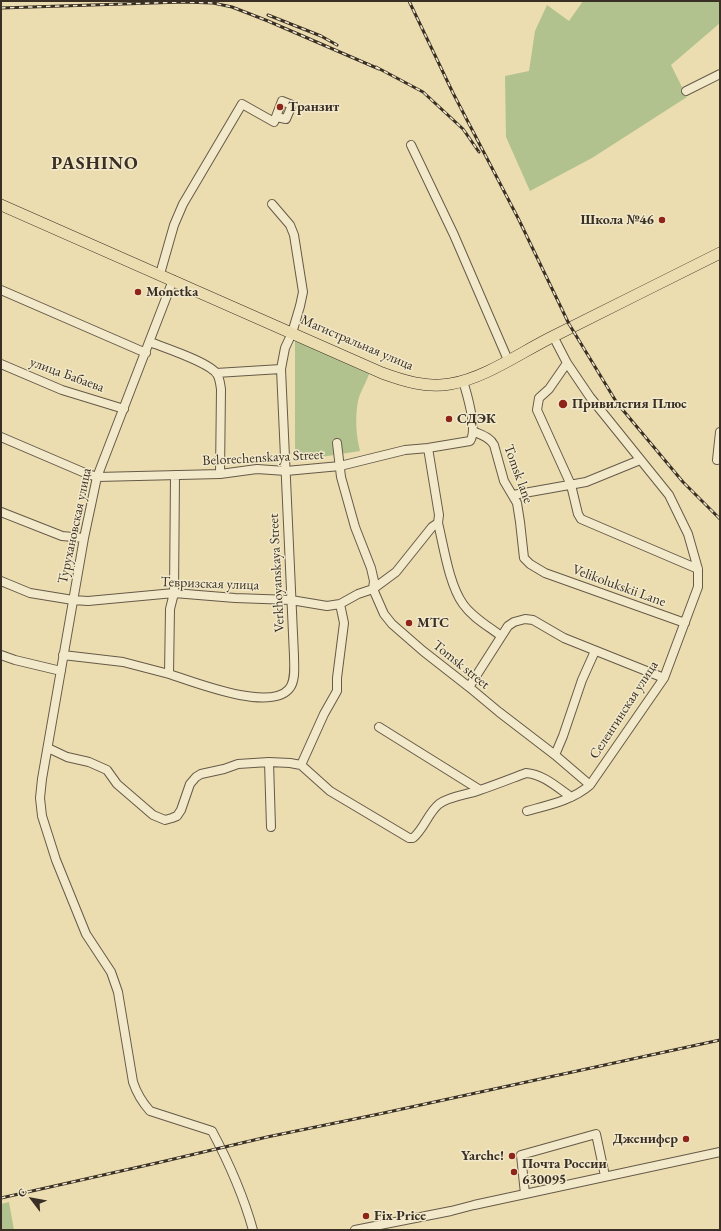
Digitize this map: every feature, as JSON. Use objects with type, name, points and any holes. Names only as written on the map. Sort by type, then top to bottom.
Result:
[{"type":"main road","name":"Магистральная улица","points":[[1,205],[382,372],[404,381],[429,386],[450,384],[482,374],[554,336],[720,253]]},
{"type":"street","points":[[686,91],[720,74]]},
{"type":"street","points":[[160,274],[174,225],[183,204],[242,104],[274,122],[276,117]]},
{"type":"street","points":[[411,145],[454,235],[508,360]]},
{"type":"street","points":[[272,204],[290,225],[294,235],[302,280],[303,292],[292,333]]},
{"type":"street","name":"Турухановская улица","points":[[173,280],[97,477],[84,538],[63,655],[44,765],[40,798],[42,816],[50,842],[86,934],[111,972],[118,992],[131,1062],[133,1082],[137,1094],[150,1111],[212,1131],[250,1218],[253,1230]]},
{"type":"street","points":[[1,290],[146,353]]},
{"type":"street","name":"Verkhoyanskaya Street","points":[[63,655],[123,662],[169,674],[218,690],[259,698],[284,693],[290,688],[294,676],[294,656],[290,600],[286,471],[280,369],[285,348],[292,333]]},
{"type":"street","name":"Селенгинская улица","points":[[554,336],[567,362],[590,397],[669,495],[688,534],[698,569],[698,587],[664,678],[590,785]]},
{"type":"street","points":[[150,342],[206,365],[216,373],[220,380],[220,474]]},
{"type":"street","points":[[567,362],[549,389],[539,398],[537,410],[571,485],[578,514],[581,519],[698,569]]},
{"type":"street","name":"улица Бабаева","points":[[1,364],[62,390],[124,409]]},
{"type":"street","points":[[216,373],[280,369]]},
{"type":"street","points":[[463,381],[469,404],[473,432]]},
{"type":"street","name":"Belorechenskaya Street","points":[[1,437],[85,474],[97,477],[220,474],[257,469],[286,471],[340,466],[405,450],[428,448],[470,440],[473,432]]},
{"type":"street","name":"Tomsk lane","points":[[473,432],[487,437],[492,441],[504,481],[516,503],[520,522],[524,558],[530,564],[545,573]]},
{"type":"street","points":[[716,460],[720,432]]},
{"type":"street","name":"Tomsk street","points":[[336,443],[340,466],[340,477],[371,568],[374,581],[373,589],[384,614],[392,624],[423,651],[555,755],[590,785]]},
{"type":"street","points":[[428,448],[440,515],[438,524],[456,592],[463,605],[474,616],[500,636]]},
{"type":"street","points":[[513,495],[586,482],[640,460]]},
{"type":"street","points":[[169,674],[170,609],[174,594],[175,475]]},
{"type":"street","points":[[1,512],[62,536],[84,538]]},
{"type":"street","name":"Тевризская улица","points":[[1,581],[30,592],[73,600],[88,601],[174,594],[290,600],[327,606],[340,604],[358,594],[373,589],[396,572],[432,528],[438,524]]},
{"type":"street","name":"Velikolukskii Lane","points":[[545,573],[685,623]]},
{"type":"street","points":[[301,765],[324,714],[337,691],[337,678],[344,623],[340,604]]},
{"type":"street","points":[[469,687],[496,646],[500,636],[508,626],[514,622],[525,619],[533,620],[564,638],[594,651],[664,678]]},
{"type":"street","points":[[555,755],[594,651]]},
{"type":"street","points":[[1,654],[15,660],[61,671]]},
{"type":"street","points":[[379,727],[480,790]]},
{"type":"street","points":[[48,748],[67,757],[89,762],[107,770],[117,784],[153,815],[165,820],[177,816],[181,810],[190,784],[200,774],[224,769],[238,764],[269,762],[301,765],[330,791],[409,838],[413,838],[417,834],[432,811],[439,804],[526,773],[533,773],[541,777],[571,797]]},
{"type":"street","points":[[269,762],[271,826]]},
{"type":"street","points":[[527,811],[571,797],[583,792],[590,785]]},
{"type":"street","points":[[525,1194],[521,1155],[596,1134],[605,1176]]},
{"type":"street","points":[[355,1230],[451,1211],[720,1152]]},
{"type":"green space","points":[[583,1],[720,1],[720,23],[671,65],[687,97],[592,158],[530,191],[506,137],[505,76],[529,71],[535,31],[547,5],[569,21]]},
{"type":"green space","points":[[295,340],[369,374],[359,398],[356,414],[356,426],[360,451],[295,461]]},
{"type":"green space","points":[[9,1202],[14,1230],[1,1230],[1,1204]]},
{"type":"railway","points":[[409,1],[453,93],[519,220],[569,324],[617,403],[683,482],[720,519]]},
{"type":"railway","points":[[1,8],[183,2],[213,3],[232,7],[268,21],[379,69]]},
{"type":"railway","points":[[268,15],[321,36],[337,45]]},
{"type":"railway","points":[[376,67],[423,92],[463,129],[479,152]]},
{"type":"railway","points":[[1,1198],[267,1137],[720,1040]]},
{"type":"place","name":"Транзит","points":[[280,107]]},
{"type":"place","name":"Школа №46","points":[[662,220]]},
{"type":"place","name":"Monetka","points":[[138,292]]},
{"type":"place","name":"Привилегия Плюс","points":[[563,404]]},
{"type":"place","name":"СДЭК","points":[[449,419]]},
{"type":"place","name":"МТС","points":[[409,623]]},
{"type":"place","name":"Дженифер","points":[[686,1139]]},
{"type":"place","name":"Yarche!","points":[[512,1156]]},
{"type":"place","name":"Почта России 630095","points":[[514,1172]]},
{"type":"place","name":"Fix Price","points":[[366,1216]]},
{"type":"district","name":"PASHINO","points":[[95,164]]}]
